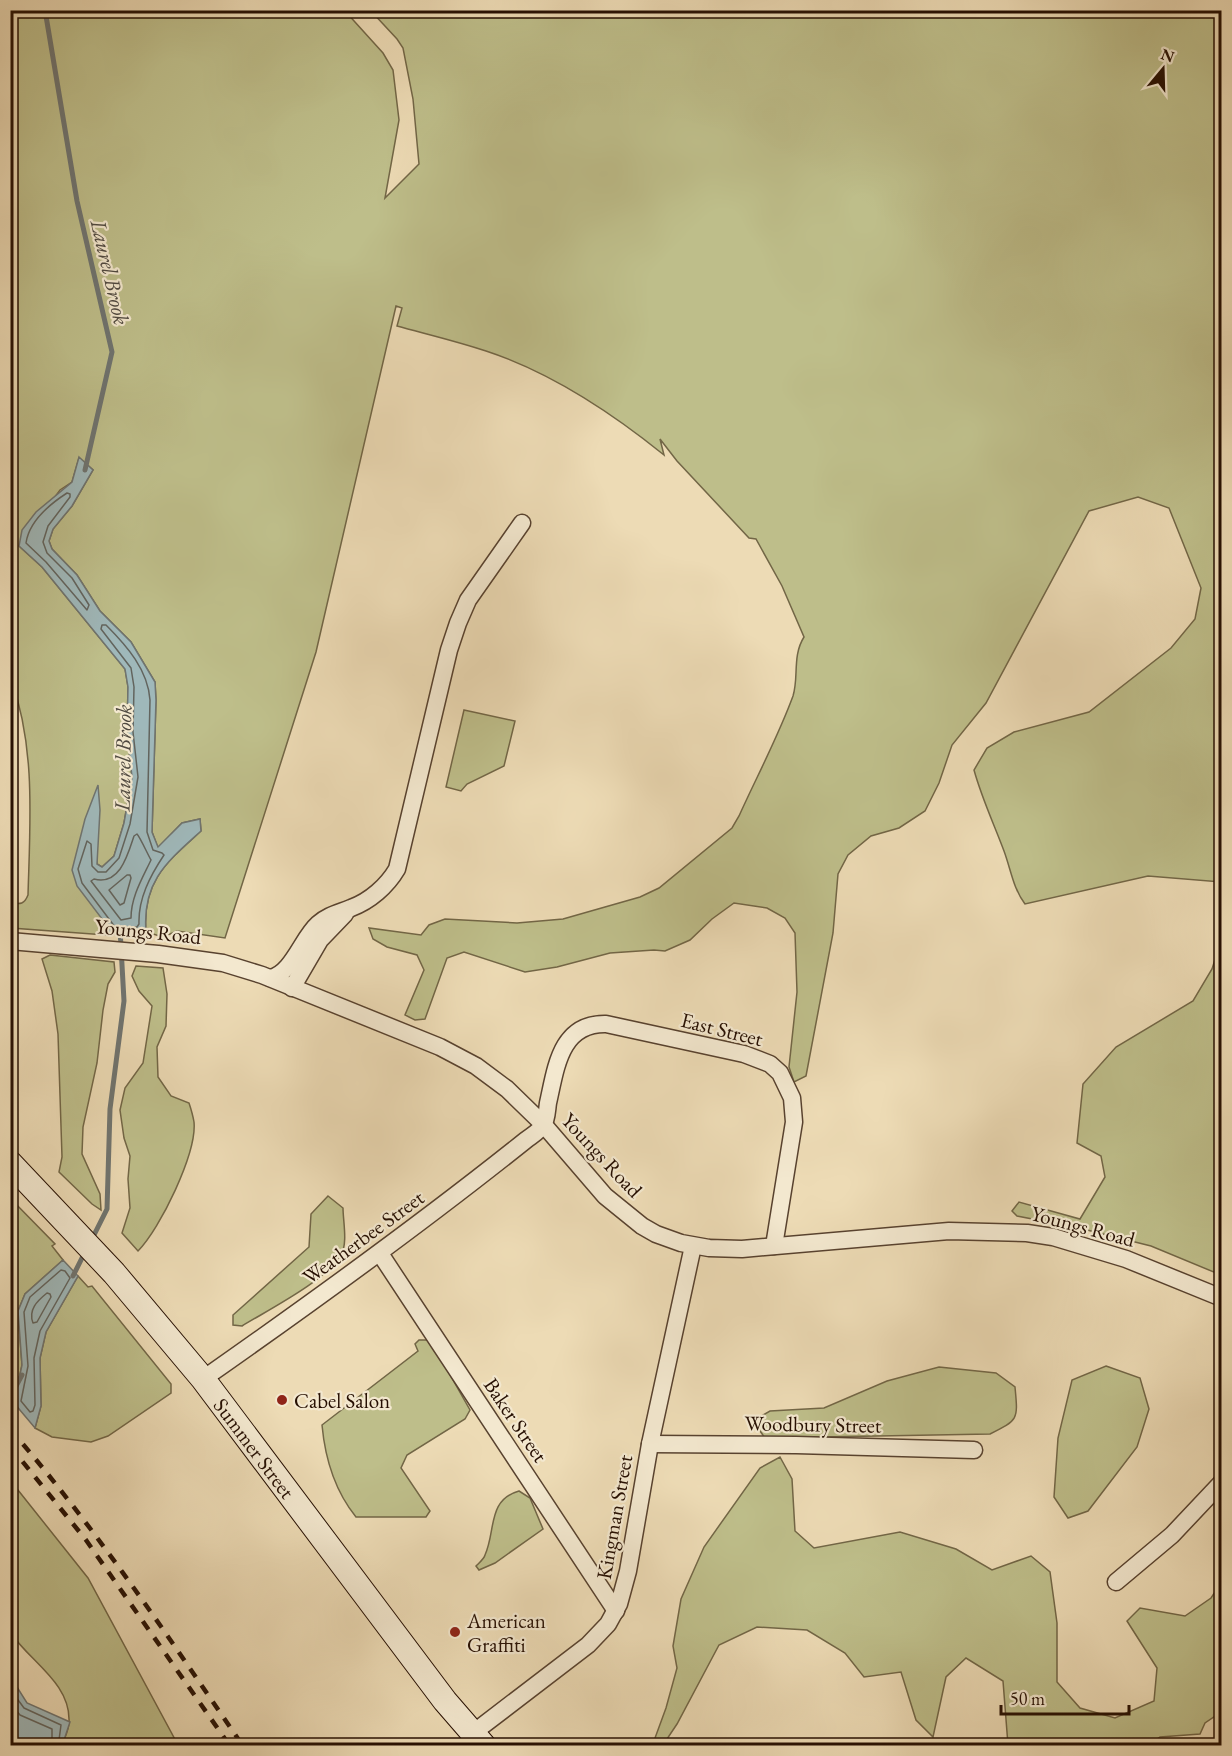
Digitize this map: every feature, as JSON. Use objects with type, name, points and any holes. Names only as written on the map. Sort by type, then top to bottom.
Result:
[{"type":"main road","name":"Summer Street","points":[[10,1163],[114,1273],[203,1378],[445,1701],[478,1739]]},
{"type":"street","points":[[270,978],[282,973],[316,926],[333,914],[352,908],[370,898],[394,875],[399,864],[448,655],[458,623],[473,592],[522,523]]},
{"type":"street","points":[[292,988],[320,940],[352,908]]},
{"type":"street","name":"Youngs Road","points":[[10,941],[215,961],[270,978],[460,1056],[507,1089],[544,1125],[594,1185],[629,1217],[656,1234],[693,1246],[742,1249],[949,1231],[1027,1233],[1065,1241],[1126,1259],[1221,1298]]},
{"type":"street","name":"East Street","points":[[544,1125],[562,1049],[577,1032],[595,1024],[606,1024],[762,1060],[775,1069],[783,1079],[794,1108],[794,1122],[774,1246]]},
{"type":"street","name":"Weatherbee Street","points":[[203,1378],[378,1255],[444,1206],[544,1125]]},
{"type":"street","name":"Kingman Street","points":[[478,1739],[588,1645],[608,1624],[616,1611],[628,1571],[650,1444],[693,1246]]},
{"type":"street","name":"Baker Street","points":[[378,1255],[381,1255],[616,1611]]},
{"type":"street","name":"Woodbury Street","points":[[650,1444],[974,1450]]},
{"type":"street","points":[[1116,1582],[1172,1535],[1221,1482]]},
{"type":"green space","points":[[11,11],[345,11],[383,53],[393,70],[399,120],[385,198],[419,164],[413,99],[403,48],[371,11],[1221,11],[1221,882],[1148,876],[1025,904],[1015,885],[974,770],[987,748],[1014,732],[1089,712],[1171,648],[1195,619],[1201,588],[1169,508],[1138,497],[1089,511],[986,703],[952,745],[939,783],[925,811],[899,828],[871,836],[848,855],[838,874],[833,933],[806,1076],[794,1082],[789,1067],[797,992],[795,933],[785,918],[767,908],[734,903],[712,919],[690,940],[665,951],[610,953],[557,967],[525,972],[464,952],[447,958],[425,1019],[415,1020],[405,1015],[424,970],[417,955],[387,947],[373,939],[369,928],[421,935],[429,925],[445,919],[517,923],[563,919],[640,897],[659,888],[732,828],[793,696],[798,652],[804,637],[782,586],[756,539],[749,538],[677,461],[660,439],[664,455],[602,409],[534,370],[486,351],[397,326],[402,308],[396,306],[316,652],[225,938],[177,931],[163,937],[146,932],[148,899],[153,886],[168,863],[201,831],[200,819],[182,823],[158,848],[152,832],[155,682],[131,642],[100,611],[77,575],[52,549],[49,541],[53,529],[72,506],[93,470],[79,458],[72,482],[60,490],[19,546],[42,567],[125,669],[128,687],[127,732],[132,777],[124,823],[114,856],[102,867],[97,864],[97,843],[85,819],[109,928],[106,935],[11,928],[11,903],[21,903],[28,895],[30,786],[24,732],[11,679]]},
{"type":"green space","points":[[464,710],[515,721],[504,766],[467,784],[461,791],[446,787]]},
{"type":"green space","points":[[1221,941],[1222,1162],[1215,1176],[1221,1194],[1221,1275],[1151,1246],[1079,1228],[1017,1216],[1012,1211],[1019,1202],[1080,1219],[1105,1177],[1101,1156],[1077,1143],[1083,1084],[1116,1047],[1193,1001],[1212,969]]},
{"type":"green space","points":[[50,955],[114,962],[115,972],[108,984],[97,1063],[83,1127],[82,1154],[100,1194],[101,1210],[59,1172],[62,1157],[58,1034],[52,991],[42,959]]},
{"type":"green space","points":[[136,966],[163,968],[167,994],[166,1026],[157,1047],[158,1077],[171,1096],[189,1103],[194,1122],[190,1152],[175,1190],[156,1226],[138,1251],[122,1233],[130,1208],[128,1179],[130,1156],[124,1138],[120,1110],[125,1088],[143,1063],[152,1006],[139,991],[132,976]]},
{"type":"green space","points":[[328,1196],[343,1208],[345,1238],[341,1255],[334,1265],[296,1294],[242,1326],[233,1325],[233,1315],[309,1247],[311,1214]]},
{"type":"green space","points":[[10,1198],[55,1244],[52,1246],[63,1260],[25,1294],[18,1311],[22,1365],[14,1403],[10,1399]]},
{"type":"green space","points":[[78,1276],[88,1287],[92,1286],[171,1384],[171,1393],[108,1436],[91,1442],[52,1437],[35,1428],[41,1406],[40,1358],[46,1332]]},
{"type":"green space","points":[[419,1340],[432,1343],[470,1410],[465,1419],[407,1455],[401,1468],[430,1511],[426,1517],[356,1517],[342,1496],[332,1474],[322,1425],[418,1351],[415,1344]]},
{"type":"green space","points":[[1106,1366],[1140,1378],[1149,1409],[1137,1447],[1088,1511],[1068,1518],[1054,1497],[1058,1438],[1072,1380]]},
{"type":"green space","points":[[939,1367],[996,1373],[1015,1387],[1016,1412],[1014,1417],[1007,1425],[990,1434],[765,1438],[753,1421],[770,1411],[824,1408],[887,1381]]},
{"type":"green space","points":[[780,1457],[792,1479],[795,1531],[814,1548],[900,1532],[956,1549],[992,1570],[1031,1556],[1050,1572],[1057,1623],[1057,1682],[1080,1708],[1115,1718],[1154,1701],[1157,1668],[1127,1621],[1140,1608],[1185,1616],[1211,1598],[1221,1583],[1221,1712],[1205,1723],[1200,1734],[1160,1737],[1149,1745],[1008,1745],[1003,1681],[966,1658],[946,1677],[933,1737],[916,1720],[901,1672],[864,1677],[845,1653],[807,1630],[757,1627],[719,1645],[677,1724],[661,1745],[655,1738],[677,1668],[673,1646],[681,1599],[704,1547],[760,1468]]},
{"type":"green space","points":[[10,1480],[88,1578],[178,1745],[68,1746],[64,1740],[69,1722],[68,1708],[63,1696],[48,1673],[11,1633]]},
{"type":"green space","points":[[519,1491],[530,1498],[543,1529],[495,1563],[479,1570],[476,1566],[488,1546],[497,1509],[509,1495]]},
{"type":"water","points":[[79,457],[93,470],[72,506],[53,529],[49,541],[52,549],[77,575],[100,611],[131,642],[155,682],[152,832],[158,847],[182,823],[200,819],[201,831],[168,863],[153,886],[148,899],[146,932],[106,935],[109,928],[77,886],[72,870],[85,819],[98,785],[100,810],[97,864],[102,867],[114,856],[124,823],[132,777],[127,732],[128,687],[125,669],[42,567],[19,546],[22,530],[36,512],[72,482]]},
{"type":"water","points":[[63,1260],[78,1276],[46,1332],[40,1358],[41,1406],[35,1428],[14,1403],[22,1365],[18,1311],[25,1294]]},
{"type":"water","points":[[10,1676],[27,1703],[70,1722],[64,1740],[68,1745],[11,1745]]},
{"type":"waterway","name":"Laurel Brook","points":[[45,10],[77,201],[112,352],[85,470]]},
{"type":"waterway","name":"Laurel Brook","points":[[92,1239],[107,1209],[110,1109],[124,1001],[120,929]]},
{"type":"waterway","name":"Laurel Brook","points":[[73,1276],[85,1252]]},
{"type":"waterway","name":"Laurel Brook","points":[[10,1397],[22,1375]]},
{"type":"railway","points":[[10,1429],[102,1544],[243,1746]]},
{"type":"railway","points":[[10,1446],[86,1540],[230,1746]]},
{"type":"place","name":"Cabel Salon","points":[[282,1400]]},
{"type":"place","name":"American Graffiti","points":[[455,1632]]}]
